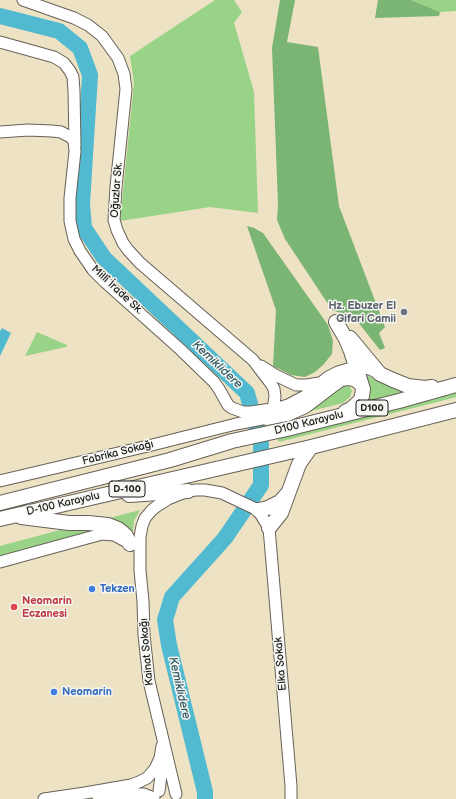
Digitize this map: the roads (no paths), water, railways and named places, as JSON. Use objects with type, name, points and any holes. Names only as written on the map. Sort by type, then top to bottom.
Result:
[{"type":"highway","points":[[302,425],[342,414],[351,409],[360,401],[362,396],[363,389],[357,368],[346,339],[336,322],[380,374],[408,386],[430,388],[456,385]]},
{"type":"highway","points":[[270,413],[287,414],[305,406],[341,379],[352,378],[362,384]]},
{"type":"highway","name":"D100 Karayolu","points":[[232,441],[399,401],[456,385]]},
{"type":"highway","name":"D100 Karayolu","points":[[244,462],[311,447],[456,410]]},
{"type":"highway","name":"D-100 Karayolu","points":[[2,503],[170,460],[232,441]]},
{"type":"highway","points":[[269,528],[281,513],[299,464],[311,447]]},
{"type":"highway","name":"D-100 Karayolu","points":[[4,519],[244,462]]},
{"type":"highway","points":[[85,499],[188,491]]},
{"type":"highway","points":[[258,510],[268,508],[280,502],[288,493]]},
{"type":"highway","points":[[4,519],[69,524],[88,523],[108,525],[122,532],[130,544]]},
{"type":"street","name":"Oğuzlar Sk.","points":[[23,0],[74,18],[88,25],[102,36],[118,58],[124,74],[126,89],[116,187],[114,220],[117,230],[123,243],[140,263],[162,280],[253,360],[274,389],[276,397],[270,413]]},
{"type":"street","name":"Millî İrade Sk.","points":[[0,42],[54,57],[64,63],[70,71],[74,83],[75,146],[70,198],[70,221],[74,239],[80,251],[93,270],[105,282],[176,345],[214,382],[220,389],[226,402],[235,410]]},
{"type":"street","points":[[0,132],[38,130],[56,131],[72,138],[75,146]]},
{"type":"street","points":[[253,360],[275,376],[296,385],[313,385],[324,381]]},
{"type":"street","points":[[232,425],[235,410],[270,413],[300,399],[328,377],[338,372],[364,368],[380,374]]},
{"type":"street","name":"Fabrika Sokağı","points":[[0,481],[145,447],[232,425],[270,413]]},
{"type":"street","points":[[140,571],[140,537],[145,518],[152,510],[168,499],[188,491],[205,490],[228,495],[258,510],[269,528]]},
{"type":"street","name":"Elka Sokak","points":[[269,528],[291,799]]},
{"type":"street","points":[[0,562],[102,534],[114,535],[130,544],[140,571]]},
{"type":"street","name":"Kainat Sokağı","points":[[140,571],[144,601],[147,668],[161,731]]},
{"type":"street","points":[[156,796],[164,755],[161,731]]},
{"type":"street","points":[[161,731],[177,797]]},
{"type":"street","points":[[44,799],[131,785],[142,781],[153,773],[159,763],[162,750],[161,731]]},
{"type":"street","points":[[98,799],[127,794],[156,796],[166,788],[170,789],[177,797]]},
{"type":"water","points":[[2,328],[11,333],[0,356],[0,331]]},
{"type":"waterway","name":"Kemiklidere","points":[[0,16],[59,31],[80,48],[90,75],[82,204],[84,228],[104,258],[247,393],[261,444],[261,485],[225,538],[172,597],[165,620],[169,645],[205,792],[205,799]]},
{"type":"place","name":"Hz. Ebuzer El Gifari Camii","points":[[404,312]]},
{"type":"place","name":"Tekzen","points":[[92,589]]},
{"type":"place","name":"Neomarin Eczanesi","points":[[14,607]]},
{"type":"place","name":"Neomarin","points":[[54,692]]}]
